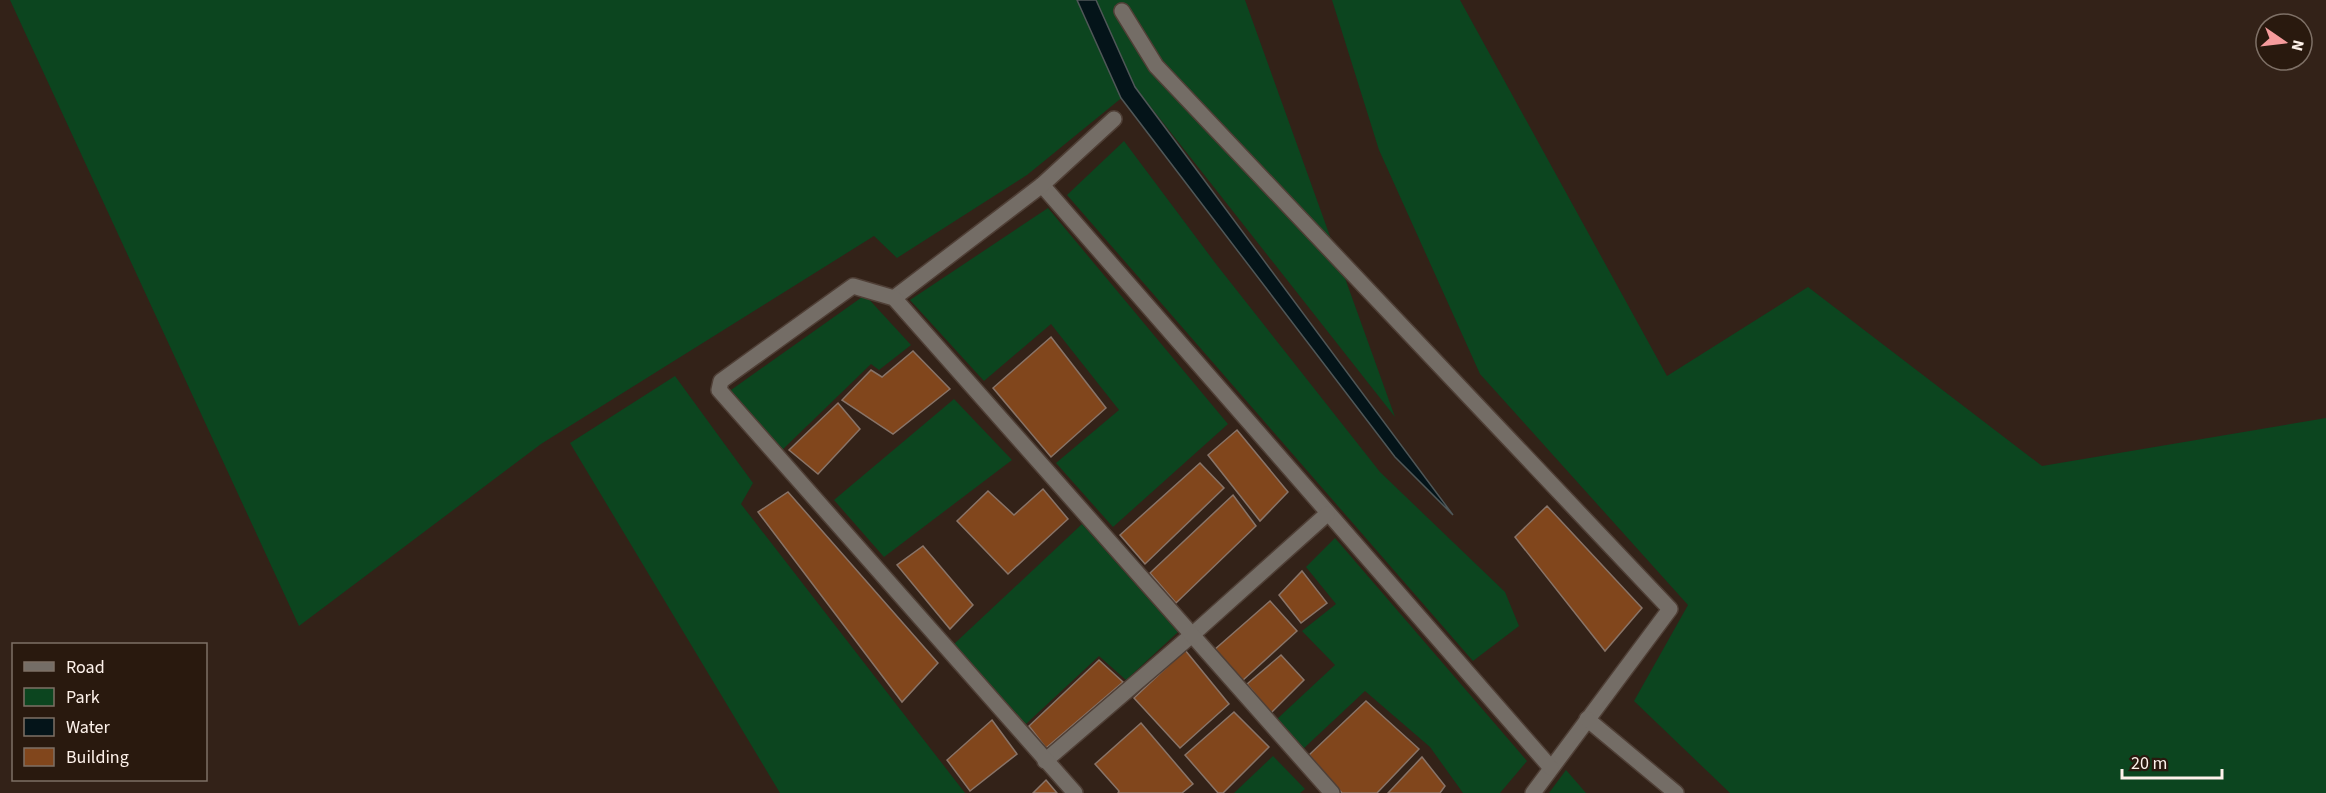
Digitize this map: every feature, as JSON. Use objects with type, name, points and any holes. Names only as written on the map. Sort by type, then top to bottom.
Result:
[{"type":"street","points":[[1122,11],[1156,66],[1670,609],[1533,793]]},
{"type":"street","points":[[894,298],[1042,185],[1114,119]]},
{"type":"street","points":[[1042,185],[1551,768]]},
{"type":"street","points":[[1075,793],[719,390],[721,381],[853,286],[894,298],[1332,793]]},
{"type":"street","points":[[1045,760],[1193,634],[1327,514]]},
{"type":"street","points":[[1587,719],[1667,790]]},
{"type":"green space","points":[[10,0],[1245,0],[1395,417],[1135,87],[1027,175],[897,258],[874,236],[541,444],[299,626]]},
{"type":"green space","points":[[1332,0],[1460,0],[1667,376],[1808,287],[2042,466],[2326,418],[2326,793],[1730,793],[1634,701],[1688,605],[1480,374],[1379,150]]},
{"type":"green space","points":[[1124,141],[1216,264],[1380,472],[1505,592],[1519,626],[1473,661],[1067,195]]},
{"type":"green space","points":[[1048,208],[1228,424],[1113,527],[1056,463],[1119,410],[1051,324],[984,381],[910,300]]},
{"type":"green space","points":[[865,295],[911,345],[879,370],[871,364],[778,454],[731,390]]},
{"type":"green space","points":[[675,376],[753,483],[741,504],[965,793],[780,793],[570,443]]},
{"type":"green space","points":[[954,399],[1012,460],[884,557],[834,500]]},
{"type":"green space","points":[[1082,524],[1178,632],[1126,680],[1099,656],[1026,724],[954,644]]},
{"type":"green space","points":[[1335,538],[1527,761],[1500,793],[1463,793],[1430,747],[1365,691],[1302,750],[1276,720],[1335,665],[1302,631],[1336,604],[1306,567]]},
{"type":"green space","points":[[1273,756],[1305,789],[1300,793],[1234,793]]},
{"type":"green space","points":[[1566,770],[1586,793],[1549,793]]},
{"type":"water","points":[[1077,0],[1096,0],[1135,87],[1453,515],[1395,457],[1121,98]]},
{"type":"building","points":[[1051,337],[1106,408],[1051,457],[993,388]]},
{"type":"building","points":[[913,351],[950,389],[893,434],[842,400],[871,370],[882,377]]},
{"type":"building","points":[[838,403],[860,429],[818,474],[789,450]]},
{"type":"building","points":[[1237,430],[1288,492],[1260,521],[1208,455]]},
{"type":"building","points":[[1200,463],[1224,488],[1145,564],[1120,535]]},
{"type":"building","points":[[1043,489],[1068,519],[1008,574],[957,521],[988,491],[1014,515]]},
{"type":"building","points":[[788,492],[938,663],[902,702],[758,512]]},
{"type":"building","points":[[1233,495],[1256,526],[1176,603],[1150,573]]},
{"type":"building","points":[[1547,506],[1642,608],[1605,651],[1515,537]]},
{"type":"building","points":[[923,546],[973,605],[950,629],[897,565]]},
{"type":"building","points":[[1302,571],[1327,603],[1301,623],[1279,595]]},
{"type":"building","points":[[1270,601],[1297,631],[1242,681],[1214,650]]},
{"type":"building","points":[[1185,650],[1229,704],[1180,748],[1134,698]]},
{"type":"building","points":[[1281,655],[1304,680],[1271,713],[1247,684]]},
{"type":"building","points":[[1099,660],[1123,682],[1046,748],[1029,726]]},
{"type":"building","points":[[1366,701],[1419,749],[1377,793],[1342,793],[1309,755]]},
{"type":"building","points":[[1234,712],[1269,747],[1223,793],[1218,793],[1185,755]]},
{"type":"building","points":[[992,720],[1017,754],[970,791],[947,760]]},
{"type":"building","points":[[1141,723],[1193,784],[1182,793],[1118,793],[1119,791],[1095,764]]},
{"type":"building","points":[[1422,757],[1445,786],[1440,793],[1388,793]]},
{"type":"building","points":[[1046,780],[1057,793],[1033,793]]}]
